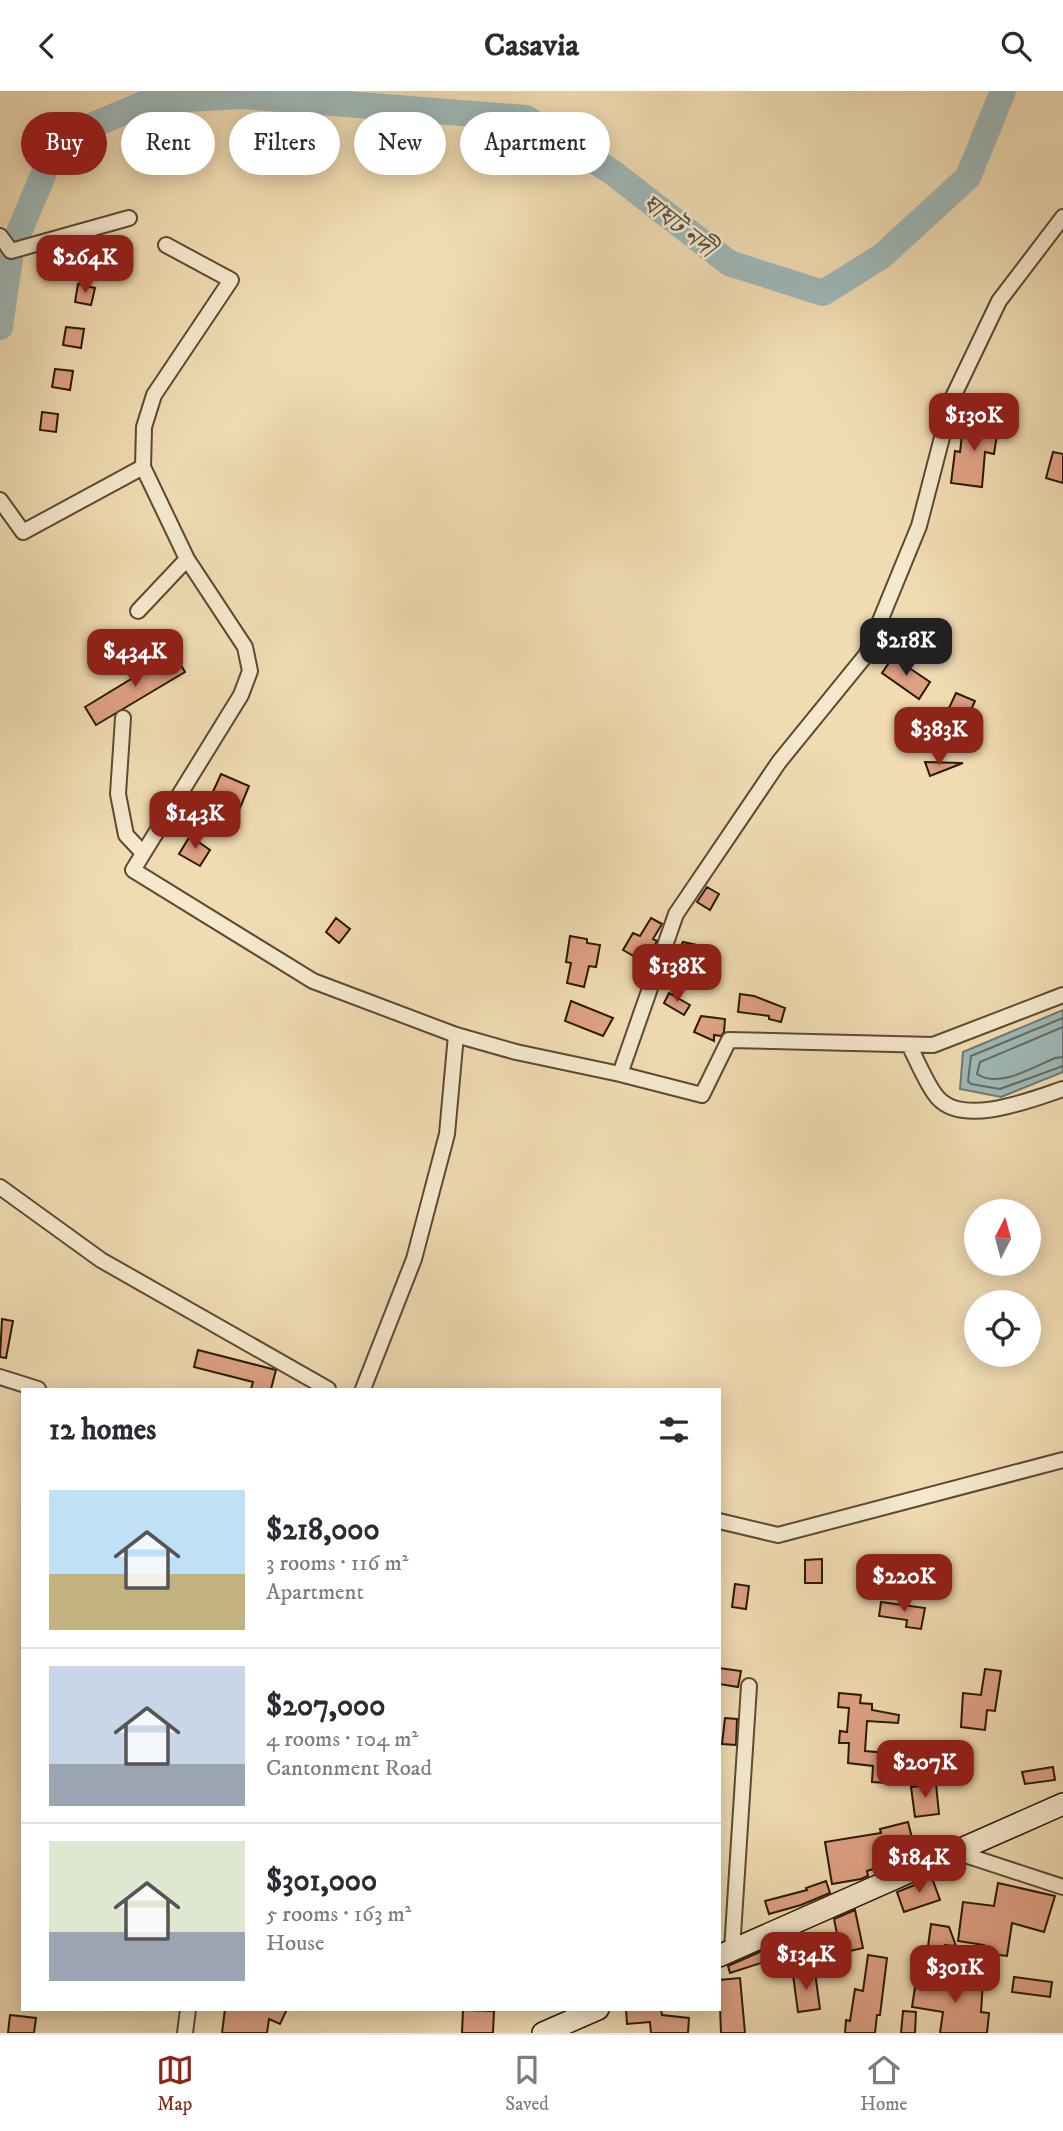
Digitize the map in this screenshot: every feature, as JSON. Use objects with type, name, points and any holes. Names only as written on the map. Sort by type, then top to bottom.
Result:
[{"type":"street","points":[[620,1074],[676,914],[779,762],[866,655],[919,526],[952,398],[999,301],[1063,217]]},
{"type":"street","points":[[0,236],[11,251],[129,218]]},
{"type":"street","points":[[166,245],[231,280],[154,395],[144,427],[143,467],[187,559],[245,647],[250,671],[241,695],[133,870],[313,981],[456,1035],[516,1052],[702,1095],[730,1040],[933,1045],[1063,995]]},
{"type":"street","points":[[0,500],[23,532],[143,467]]},
{"type":"street","points":[[138,611],[187,559]]},
{"type":"street","points":[[122,717],[118,794],[126,835],[143,853]]},
{"type":"street","points":[[363,1388],[417,1246],[447,1134],[456,1035]]},
{"type":"street","points":[[909,1045],[937,1097],[949,1107],[978,1111],[1028,1101],[1063,1089]]},
{"type":"street","points":[[0,1187],[101,1260],[326,1388]]},
{"type":"street","points":[[0,1377],[35,1388]]},
{"type":"street","points":[[721,1521],[778,1535],[1063,1460]]},
{"type":"street","points":[[749,1686],[726,1953],[1063,1804]]},
{"type":"street","points":[[956,1852],[1063,1887]]},
{"type":"street","points":[[185,2033],[188,2011]]},
{"type":"street","points":[[543,2033],[593,2011]]},
{"type":"water","points":[[1063,1010],[1063,1072],[1001,1097],[960,1089],[963,1052]]},
{"type":"building","points":[[78,284],[95,288],[91,305],[75,302]]},
{"type":"building","points":[[66,327],[84,329],[81,348],[63,345]]},
{"type":"building","points":[[55,369],[73,371],[70,390],[52,387]]},
{"type":"building","points":[[42,412],[58,414],[56,432],[40,430]]},
{"type":"building","points":[[971,418],[999,422],[994,454],[985,452],[982,487],[951,483],[955,451],[960,452],[962,435],[968,435]]},
{"type":"building","points":[[1053,452],[1063,454],[1063,483],[1046,478]]},
{"type":"building","points":[[174,653],[185,672],[96,725],[85,707]]},
{"type":"building","points":[[893,657],[930,682],[919,699],[882,673]]},
{"type":"building","points":[[956,693],[975,701],[962,730],[943,721]]},
{"type":"building","points":[[925,762],[962,763],[963,763],[930,776]]},
{"type":"building","points":[[221,774],[249,786],[240,808],[211,796]]},
{"type":"building","points":[[190,836],[210,850],[200,866],[179,854]]},
{"type":"building","points":[[707,887],[719,894],[710,910],[697,902]]},
{"type":"building","points":[[336,918],[350,929],[339,943],[326,932]]},
{"type":"building","points":[[651,918],[662,924],[653,939],[657,941],[646,963],[623,950],[633,933],[640,936]]},
{"type":"building","points":[[570,936],[600,945],[596,967],[589,966],[584,987],[567,983],[571,963],[566,962]]},
{"type":"building","points":[[683,942],[702,946],[699,962],[695,961],[682,984],[666,975]]},
{"type":"building","points":[[669,993],[690,1005],[684,1015],[664,1003]]},
{"type":"building","points":[[740,994],[754,996],[785,1008],[781,1022],[769,1019],[769,1016],[738,1012]]},
{"type":"building","points":[[571,1001],[613,1018],[603,1036],[565,1021]]},
{"type":"building","points":[[701,1016],[725,1019],[721,1036],[714,1035],[714,1041],[694,1032]]},
{"type":"building","points":[[2,1319],[13,1321],[6,1358],[0,1357]]},
{"type":"building","points":[[198,1350],[276,1370],[271,1388],[251,1388],[253,1382],[194,1367]]},
{"type":"building","points":[[822,1559],[822,1583],[805,1583],[805,1560]]},
{"type":"building","points":[[735,1584],[749,1586],[746,1609],[732,1607]]},
{"type":"building","points":[[881,1602],[925,1608],[921,1629],[906,1627],[907,1620],[879,1616]]},
{"type":"building","points":[[721,1668],[741,1671],[738,1687],[721,1684]]},
{"type":"building","points":[[985,1669],[1001,1671],[995,1711],[987,1710],[985,1730],[961,1727],[963,1693],[981,1695]]},
{"type":"building","points":[[839,1693],[861,1695],[860,1703],[872,1704],[872,1710],[899,1715],[898,1723],[867,1721],[865,1751],[888,1753],[887,1783],[872,1782],[873,1766],[848,1763],[849,1743],[839,1743],[840,1731],[847,1732],[849,1708],[838,1707]]},
{"type":"building","points":[[725,1718],[737,1719],[736,1745],[722,1744]]},
{"type":"building","points":[[1053,1767],[1055,1780],[1025,1784],[1022,1772]]},
{"type":"building","points":[[936,1784],[939,1814],[915,1817],[911,1787]]},
{"type":"building","points":[[908,1822],[913,1842],[933,1836],[936,1846],[867,1871],[868,1876],[861,1879],[832,1884],[825,1842],[881,1833],[880,1829]]},
{"type":"building","points":[[932,1878],[940,1900],[904,1912],[897,1892]]},
{"type":"building","points":[[826,1881],[830,1893],[769,1914],[765,1901],[807,1890],[806,1888]]},
{"type":"building","points":[[998,1883],[1055,1896],[1044,1932],[1012,1923],[1007,1956],[983,1953],[984,1945],[958,1941],[963,1902],[994,1906]]},
{"type":"building","points":[[855,1910],[863,1948],[841,1953],[834,1919]]},
{"type":"building","points":[[931,1924],[949,1927],[956,1946],[945,1945],[943,1957],[927,1954]]},
{"type":"building","points":[[771,1947],[773,1959],[730,1973],[728,1966]]},
{"type":"building","points":[[868,1955],[887,1958],[875,2033],[845,2033],[846,2020],[850,2021],[855,1989],[863,1991]]},
{"type":"building","points":[[815,1972],[820,2009],[798,2012],[793,1975]]},
{"type":"building","points":[[1014,1977],[1052,1982],[1050,1997],[1012,1992]]},
{"type":"building","points":[[740,1978],[745,2033],[721,2033],[721,1980]]},
{"type":"building","points":[[953,1979],[983,1981],[981,2012],[989,2013],[987,2033],[940,2033],[943,2012],[912,2007],[916,1981],[953,1987]]},
{"type":"building","points":[[225,2011],[286,2011],[280,2024],[269,2019],[267,2033],[222,2033]]},
{"type":"building","points":[[463,2011],[494,2011],[493,2033],[462,2033]]},
{"type":"building","points":[[626,2011],[661,2011],[662,2015],[689,2018],[688,2033],[651,2033],[650,2022],[627,2024]]},
{"type":"building","points":[[903,2011],[916,2012],[915,2033],[901,2033]]},
{"type":"building","points":[[10,2015],[36,2018],[34,2033],[8,2033]]},
{"type":"waterway","name":"ঘাঘট নদী","points":[[0,327],[11,251],[58,140],[150,101],[243,96],[526,118],[612,172],[729,263],[823,293],[882,256],[968,177],[1003,91]]}]
